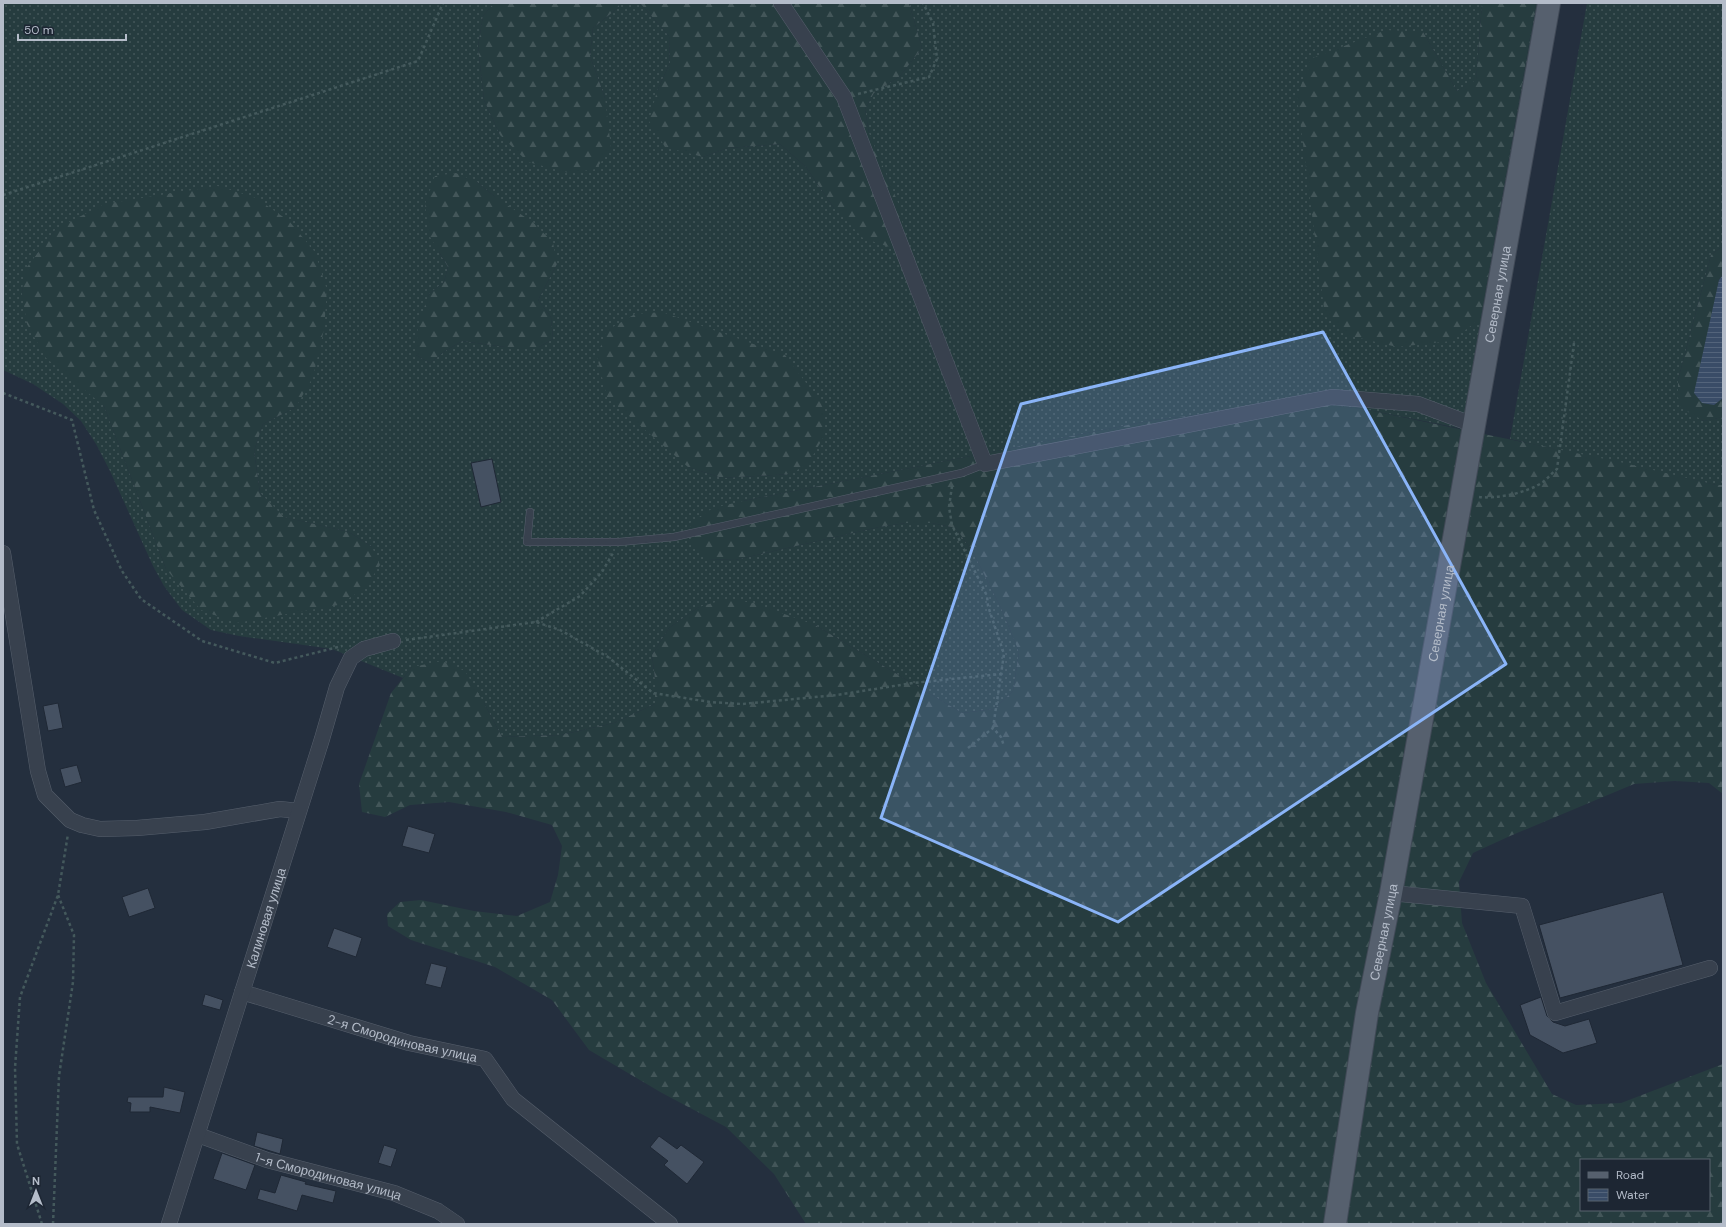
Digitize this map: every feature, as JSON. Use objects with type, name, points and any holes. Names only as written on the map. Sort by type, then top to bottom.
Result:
[{"type":"main road","name":"Северная улица","points":[[1335,1224],[1367,1014],[1391,893],[1550,3]]},
{"type":"street","points":[[781,3],[844,97],[985,464],[1332,397],[1418,404],[1474,425]]},
{"type":"street","points":[[3,553],[38,771],[45,794],[70,820],[82,825],[100,829],[138,828],[205,822],[280,809],[298,811]]},
{"type":"street","name":"Калиновая улица","points":[[169,1224],[298,811],[322,739],[337,687],[351,658],[364,649],[394,641]]},
{"type":"street","points":[[1391,893],[1522,906],[1555,1013],[1710,968]]},
{"type":"street","name":"2-я Смородиновая улица","points":[[242,992],[409,1043],[485,1059],[513,1099],[670,1224]]},
{"type":"street","name":"1-я Смородиновая улица","points":[[198,1135],[267,1160],[394,1193],[438,1211],[457,1224]]},
{"type":"lane","points":[[530,512],[527,542],[619,542],[674,537],[962,473],[985,464]]},
{"type":"path","points":[[3,195],[418,61],[443,3]]},
{"type":"path","points":[[844,97],[929,77],[937,59],[933,23],[923,3]]},
{"type":"path","points":[[1462,495],[1493,498],[1516,493],[1542,483],[1557,469],[1574,343]]},
{"type":"path","points":[[3,393],[72,420],[94,510],[122,571],[141,599],[202,641],[275,663],[339,646],[364,649]]},
{"type":"path","points":[[954,474],[949,507],[952,525],[987,596],[988,606],[1004,654],[993,728],[968,748]]},
{"type":"path","points":[[394,641],[536,622],[580,596],[602,572],[607,563]]},
{"type":"path","points":[[536,622],[560,630],[608,657],[653,693],[710,702],[742,704],[837,695],[1000,674]]},
{"type":"path","points":[[993,728],[1001,737],[1004,746]]},
{"type":"path","points":[[42,1224],[17,1144],[15,1068],[20,997],[58,895],[70,820]]},
{"type":"path","points":[[53,1224],[60,1076],[73,982],[74,935],[58,895]]},
{"type":"highlighted area","points":[[1323,332],[1506,664],[1118,922],[881,818],[1021,404]]},
{"type":"green space","points":[[3,3],[494,3],[483,16],[478,46],[484,100],[500,135],[605,98],[590,56],[593,28],[619,7],[618,3],[640,3],[669,36],[670,63],[657,91],[703,157],[728,148],[780,144],[806,167],[834,208],[869,133],[865,109],[874,93],[900,76],[922,48],[909,3],[1482,3],[1476,81],[1457,91],[1423,32],[1481,318],[1536,3],[1542,3],[1464,429],[1363,409],[1329,405],[1298,411],[1238,410],[1153,420],[743,501],[708,559],[735,560],[879,527],[906,523],[932,523],[956,528],[974,554],[1002,610],[1019,652],[1013,691],[994,709],[962,713],[815,625],[699,607],[669,628],[652,655],[655,679],[655,704],[614,723],[561,735],[502,737],[484,703],[412,667],[403,678],[332,649],[239,636],[211,630],[182,610],[164,586],[153,566],[110,471],[96,444],[81,421],[63,404],[33,384],[3,370]],"holes":[[[477,182],[494,196],[557,264],[538,300],[551,317],[553,339],[539,347],[505,347],[462,341],[445,351],[430,363],[416,355],[429,294],[444,282],[448,267],[439,252]],[[56,229],[296,407],[263,424],[254,451],[260,493],[283,517],[349,532],[372,547],[166,569],[104,406],[22,294],[25,271]],[[688,467],[790,474],[722,478]]]},
{"type":"green space","points":[[494,3],[618,3],[619,7],[593,28],[590,56],[605,98],[611,148],[596,169],[569,173],[528,162],[500,135],[484,100],[478,46],[483,16]]},
{"type":"green space","points":[[640,3],[909,3],[922,48],[900,76],[874,93],[865,109],[869,133],[899,205],[905,237],[892,248],[863,238],[834,208],[806,167],[780,144],[728,148],[703,157],[665,147],[649,121],[657,91],[670,63],[669,36]]},
{"type":"green space","points":[[1482,3],[1536,3],[1481,318],[1451,341],[1397,347],[1347,335],[1325,316],[1297,97],[1310,59],[1386,30],[1423,32],[1457,91],[1476,80]]},
{"type":"green space","points":[[1587,3],[1723,3],[1723,246],[1711,255],[1678,380],[1678,391],[1703,421],[1723,417],[1723,485],[1716,485],[1510,439]]},
{"type":"green space","points":[[456,173],[477,182],[494,196],[535,224],[553,243],[557,264],[538,300],[551,317],[553,339],[539,347],[505,347],[462,341],[445,351],[430,363],[416,355],[418,325],[429,294],[444,282],[448,267],[429,235],[425,204],[435,176]]},
{"type":"green space","points":[[218,186],[256,198],[289,221],[315,252],[327,290],[324,329],[313,377],[296,407],[263,424],[254,451],[260,493],[284,517],[349,532],[372,547],[380,565],[365,588],[338,605],[236,623],[201,610],[166,569],[104,406],[46,358],[27,324],[22,294],[24,271],[56,229],[104,204]]},
{"type":"green space","points":[[1723,246],[1723,275],[1719,280],[1718,286],[1714,405],[1723,398],[1723,417],[1704,421],[1681,408],[1678,397],[1678,380],[1711,255]]},
{"type":"green space","points":[[662,312],[785,355],[825,408],[823,438],[808,464],[790,474],[722,478],[688,467],[607,397],[597,357],[606,331],[635,314]]},
{"type":"green space","points":[[1329,405],[1363,409],[1624,463],[1716,485],[1723,485],[1723,794],[1709,783],[1675,781],[1634,784],[1473,853],[1459,882],[1462,923],[1486,983],[1552,1094],[1576,1105],[1621,1103],[1723,1064],[1723,1224],[806,1224],[774,1174],[726,1127],[662,1093],[589,1050],[552,1000],[495,967],[411,940],[388,926],[387,914],[400,902],[421,900],[474,911],[517,916],[550,902],[558,875],[562,846],[552,825],[506,812],[449,802],[410,805],[385,817],[362,812],[359,784],[391,693],[412,667],[442,661],[465,671],[502,737],[561,735],[614,723],[655,704],[655,679],[652,655],[669,628],[699,607],[726,599],[754,603],[815,625],[962,713],[994,709],[1013,691],[1019,652],[1002,610],[974,554],[956,528],[932,523],[906,523],[879,527],[735,560],[708,559],[691,543],[690,523],[713,508],[743,501],[1153,420],[1238,410],[1298,411]]},
{"type":"water","points":[[1723,275],[1723,398],[1714,405],[1702,403],[1694,393],[1719,280]]},
{"type":"building","points":[[492,459],[501,502],[481,507],[471,463]]},
{"type":"building","points":[[58,703],[63,728],[48,731],[43,706]]},
{"type":"building","points":[[77,765],[82,782],[65,787],[60,769]]},
{"type":"building","points":[[408,826],[435,834],[429,853],[402,846]]},
{"type":"building","points":[[148,888],[155,908],[129,917],[122,897]]},
{"type":"building","points":[[1663,892],[1683,965],[1560,998],[1539,925]]},
{"type":"building","points":[[334,928],[362,938],[356,957],[327,947]]},
{"type":"building","points":[[431,963],[447,967],[441,988],[425,984]]},
{"type":"building","points":[[205,994],[223,1000],[220,1010],[202,1005]]},
{"type":"building","points":[[1541,997],[1547,1016],[1553,1022],[1565,1026],[1589,1019],[1597,1043],[1563,1053],[1530,1035],[1520,1005]]},
{"type":"building","points":[[164,1087],[185,1092],[180,1113],[150,1107],[150,1112],[130,1112],[131,1103],[127,1102],[128,1097],[163,1097]]},
{"type":"building","points":[[257,1132],[283,1139],[280,1154],[254,1146]]},
{"type":"building","points":[[659,1136],[677,1149],[681,1145],[704,1162],[687,1184],[664,1165],[668,1161],[650,1147]]},
{"type":"building","points":[[384,1145],[397,1149],[391,1167],[378,1163]]},
{"type":"building","points":[[222,1153],[255,1165],[246,1190],[213,1179]]},
{"type":"building","points":[[281,1175],[306,1182],[305,1184],[336,1191],[333,1203],[302,1195],[297,1211],[257,1199],[260,1189],[275,1193]]}]
